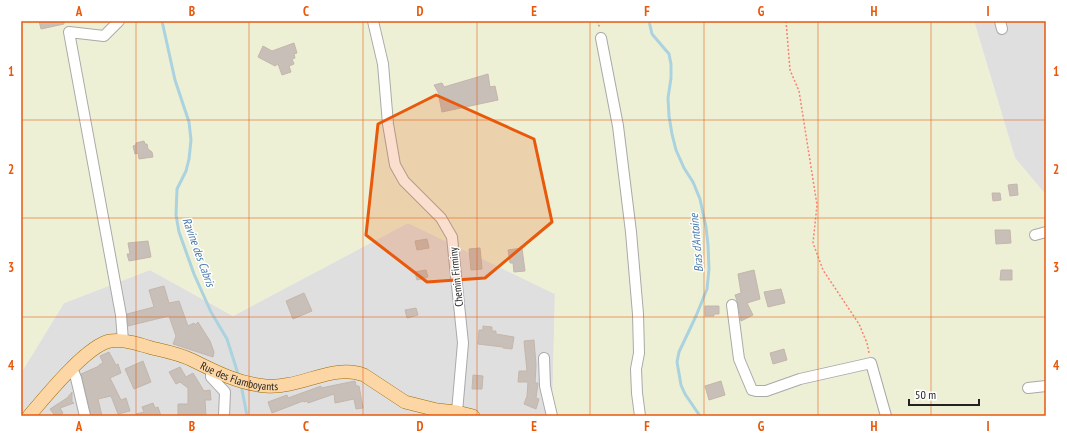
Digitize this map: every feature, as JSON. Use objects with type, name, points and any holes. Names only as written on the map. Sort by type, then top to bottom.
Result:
[{"type":"main road","name":"Rue des Flamboyants","points":[[28,416],[72,368],[90,351],[103,343],[123,341],[179,355],[215,372],[265,386],[279,387],[295,384],[335,372],[347,371],[364,375],[405,402],[436,413],[457,412],[473,416]]},
{"type":"street","points":[[119,21],[104,36],[69,32],[121,315],[123,341]]},
{"type":"street","name":"Chemin Firminy","points":[[373,21],[383,64],[388,124],[395,164],[404,181],[441,218],[452,237],[463,343],[457,412]]},
{"type":"street","points":[[601,38],[618,126],[631,232],[632,261],[638,314],[638,353],[636,369],[640,416]]},
{"type":"street","points":[[1035,235],[1046,232]]},
{"type":"street","points":[[732,305],[739,359],[752,390],[766,390],[800,379],[871,362],[886,416]]},
{"type":"street","points":[[544,358],[545,386],[552,416]]},
{"type":"street","points":[[72,368],[76,378],[85,416]]},
{"type":"street","points":[[215,372],[211,377],[225,392],[224,416]]},
{"type":"street","points":[[1028,388],[1046,386]]},
{"type":"path","points":[[786,21],[790,70],[799,91],[817,205],[813,243],[823,270],[859,324],[867,343],[871,362]]},
{"type":"highlighted area","points":[[436,95],[534,139],[552,222],[485,278],[427,282],[366,235],[378,124]]},
{"type":"shaded area","points":[[974,21],[1046,21],[1046,195],[1015,158]]},
{"type":"shaded area","points":[[408,223],[555,294],[552,416],[21,416],[21,373],[64,303],[150,270],[233,316]]},
{"type":"green space","points":[[21,21],[974,21],[1015,158],[1046,195],[1046,416],[552,416],[555,294],[408,223],[233,316],[150,270],[64,303],[21,373]]},
{"type":"building","points":[[39,21],[64,21],[64,24],[41,29]]},
{"type":"building","points":[[294,43],[297,53],[294,54],[295,58],[292,59],[294,64],[289,66],[291,72],[282,75],[278,64],[275,66],[258,57],[263,46],[272,51]]},
{"type":"building","points":[[488,74],[490,87],[495,86],[498,100],[442,112],[438,92],[434,85],[442,83],[444,87]]},
{"type":"building","points":[[144,141],[145,144],[147,144],[148,149],[152,152],[153,157],[139,159],[138,153],[135,154],[133,146],[136,145],[136,143]]},
{"type":"building","points":[[1017,184],[1018,195],[1010,196],[1008,185]]},
{"type":"building","points":[[992,193],[1000,193],[1001,200],[993,201]]},
{"type":"building","points":[[995,230],[1010,230],[1011,243],[996,244]]},
{"type":"building","points":[[427,239],[429,248],[417,250],[415,241]]},
{"type":"building","points":[[148,241],[151,257],[129,261],[127,254],[130,254],[128,243]]},
{"type":"building","points":[[480,248],[482,269],[471,270],[469,249]]},
{"type":"building","points":[[522,248],[525,271],[514,272],[513,263],[510,263],[508,250]]},
{"type":"building","points":[[426,270],[428,277],[417,280],[415,272]]},
{"type":"building","points":[[754,270],[760,299],[747,303],[753,315],[741,321],[735,295],[741,293],[738,274]]},
{"type":"building","points":[[1001,270],[1012,270],[1012,280],[1000,280]]},
{"type":"building","points":[[164,286],[169,303],[179,301],[188,326],[194,323],[195,325],[198,322],[210,341],[214,352],[213,357],[173,344],[176,336],[169,316],[128,326],[127,314],[154,307],[149,290]]},
{"type":"building","points":[[781,289],[785,303],[768,307],[764,292]]},
{"type":"building","points":[[304,293],[312,311],[293,319],[286,301]]},
{"type":"building","points":[[705,306],[719,306],[719,314],[714,314],[714,316],[705,316]]},
{"type":"building","points":[[416,308],[418,315],[407,318],[405,310]]},
{"type":"building","points":[[483,326],[492,327],[492,331],[496,331],[496,334],[514,337],[512,349],[478,344],[479,330],[483,330]]},
{"type":"building","points":[[534,340],[536,365],[535,383],[538,383],[536,398],[539,399],[536,409],[524,404],[527,396],[528,382],[518,382],[519,371],[527,371],[524,341]]},
{"type":"building","points":[[784,349],[787,360],[773,364],[770,353]]},
{"type":"building","points":[[109,352],[116,365],[118,364],[121,373],[110,378],[121,400],[126,398],[130,411],[118,414],[111,396],[98,399],[102,416],[91,416],[81,374],[103,363],[100,356]]},
{"type":"building","points":[[143,361],[151,382],[134,389],[125,369]]},
{"type":"building","points":[[180,367],[186,377],[193,373],[204,391],[210,390],[211,400],[205,400],[206,416],[178,416],[178,404],[188,404],[188,388],[180,382],[176,384],[169,372]]},
{"type":"building","points":[[473,375],[483,376],[482,389],[472,389]]},
{"type":"building","points":[[355,381],[356,386],[359,386],[363,408],[356,409],[354,399],[335,403],[334,394],[308,403],[307,401],[303,401],[272,413],[268,402],[287,395],[288,398],[321,386],[321,388]]},
{"type":"building","points":[[721,381],[725,395],[709,400],[705,386]]},
{"type":"building","points":[[72,392],[72,402],[74,403],[60,408],[63,413],[59,416],[55,416],[50,409],[67,398]]},
{"type":"building","points":[[153,403],[155,408],[158,407],[161,416],[137,416],[136,414],[144,412],[142,407]]},
{"type":"waterway","name":"Ravine des Cabris","points":[[162,21],[175,80],[189,122],[191,140],[186,171],[177,189],[176,215],[179,232],[194,274],[211,312],[227,339],[239,377]]},
{"type":"waterway","name":"Bras d'Antoine","points":[[649,21],[652,34],[669,54],[671,78],[668,98],[672,134],[676,150],[700,199],[706,227],[709,269],[707,289],[679,352],[677,362],[681,385],[685,394],[700,416]]},
{"type":"waterway","name":"Ravine des Cabris","points":[[241,384],[247,416]]}]
